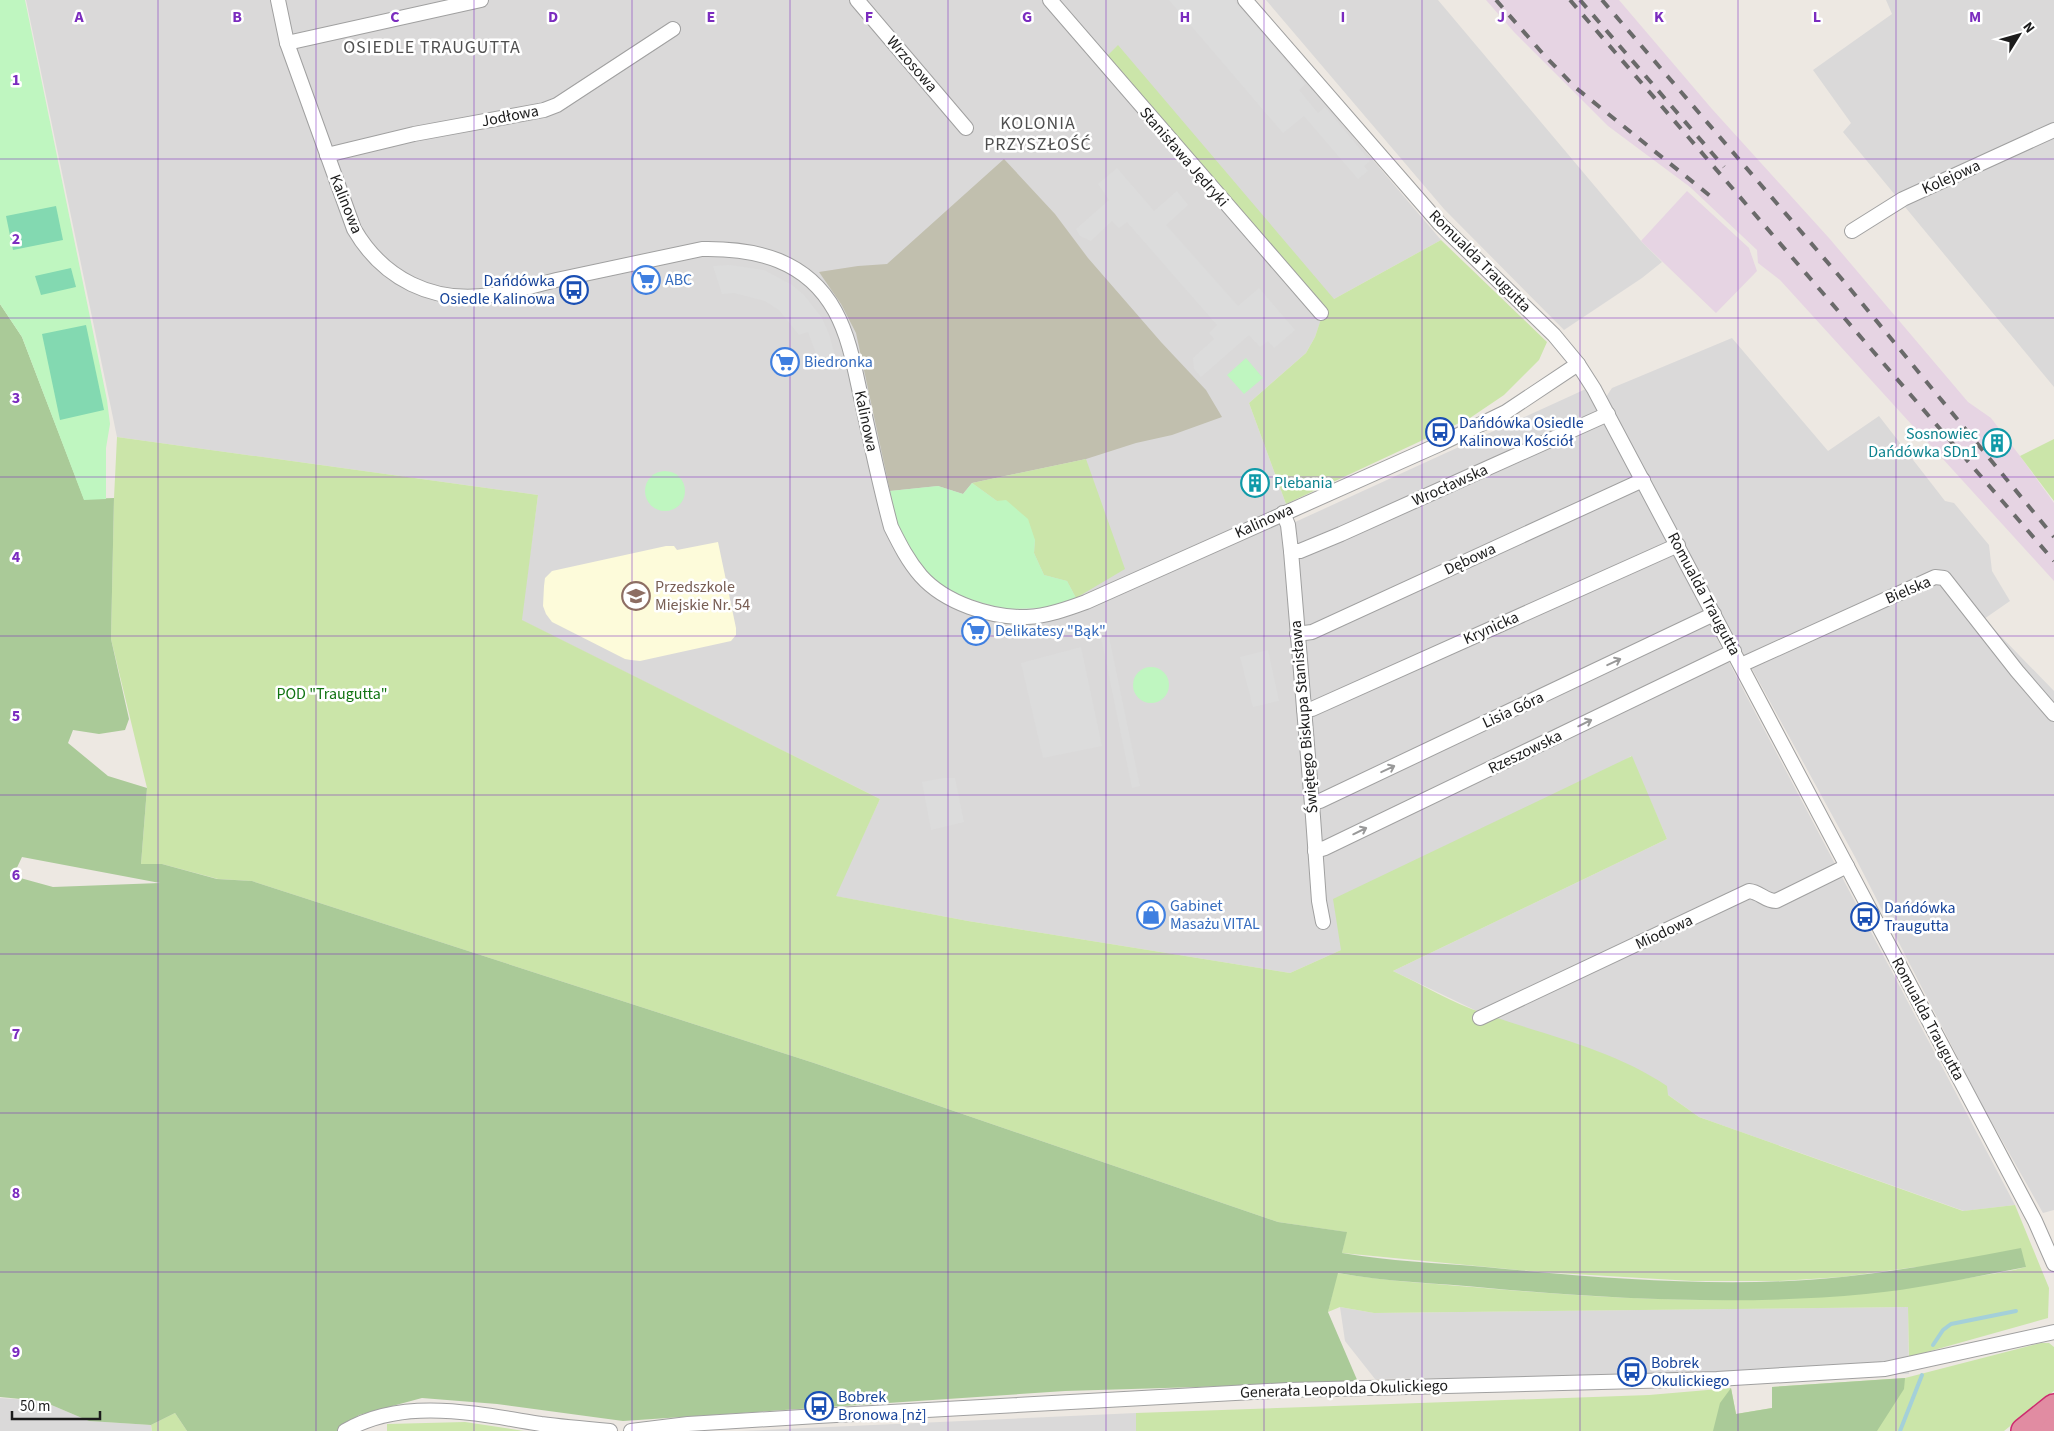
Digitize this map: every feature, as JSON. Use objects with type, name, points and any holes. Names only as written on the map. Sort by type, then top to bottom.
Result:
[{"type":"highway","points":[[2024,1431],[2054,1407]]},
{"type":"street","name":"Kalinowa","points":[[278,0],[287,42],[354,229],[372,255],[393,274],[416,287],[442,295],[463,297],[496,295],[702,249],[731,248],[760,253],[785,262],[814,283],[828,299],[844,331],[891,527],[904,554],[923,578],[947,597],[972,607],[1000,614],[1026,616],[1055,613],[1086,602],[1440,444],[1506,412],[1578,364]]},
{"type":"street","points":[[287,42],[481,0]]},
{"type":"street","name":"Wrzosowa","points":[[857,0],[966,128]]},
{"type":"street","name":"Stanisława Jędryki","points":[[1050,0],[1321,314]]},
{"type":"street","name":"Romualda Traugutta","points":[[1245,0],[1440,224],[1554,335],[1578,364],[1608,414],[1734,650],[2038,1228],[2054,1264]]},
{"type":"street","name":"Jodłowa","points":[[327,155],[414,134],[544,110],[556,105],[673,29]]},
{"type":"street","name":"Kolejowa","points":[[1852,231],[1903,199],[2054,130]]},
{"type":"street","name":"Wrocławska","points":[[1290,551],[1300,551],[1608,414]]},
{"type":"street","name":"Dębowa","points":[[1297,634],[1312,632],[1643,480]]},
{"type":"street","name":"Świętego Biskupa Stanisława","points":[[1283,513],[1288,525],[1312,803],[1318,901],[1323,922]]},
{"type":"street","name":"Krynicka","points":[[1304,710],[1312,709],[1678,545]]},
{"type":"street","name":"Bielska","points":[[1741,665],[1935,577],[1944,578],[2017,671],[2054,714]]},
{"type":"street","name":"Lisia Góra","points":[[1312,803],[1390,768],[1714,614]]},
{"type":"street","name":"Rzeszowska","points":[[1315,851],[1343,840],[1734,650]]},
{"type":"street","name":"Miodowa","points":[[1480,1018],[1749,891],[1756,892],[1768,901],[1776,901],[1847,866]]},
{"type":"street","name":"Generała Leopolda Okulickiego","points":[[631,1431],[688,1424],[1288,1390],[1717,1379],[1885,1369],[2054,1332]]},
{"type":"street","points":[[345,1431],[389,1413],[427,1410],[470,1413],[610,1431]]},
{"type":"shaded area","points":[[26,0],[1237,0],[1441,240],[1334,299],[1324,311],[1315,337],[1306,353],[1249,403],[1293,523],[1588,388],[1747,697],[2015,1205],[1964,1211],[1699,1117],[1622,1062],[1481,1013],[1393,971],[1667,839],[1631,756],[1341,950],[1290,973],[968,921],[835,896],[880,799],[521,620],[538,495],[117,437]]},
{"type":"shaded area","points":[[1169,0],[1234,0],[1305,84],[1299,90],[1318,113],[1325,107],[1370,161],[1364,166],[1368,171],[1358,179],[1304,116],[1283,133]]},
{"type":"shaded area","points":[[1266,0],[1438,0],[1641,241],[1662,262],[1642,278],[1564,330],[1444,209]]},
{"type":"shaded area","points":[[1486,0],[1619,0],[1712,109],[1829,238],[1968,402],[1991,418],[2020,456],[2054,503],[2054,581],[1780,280],[1758,263],[1757,250],[1690,187],[1608,126],[1514,32]]},
{"type":"shaded area","points":[[1886,0],[2054,0],[2054,387],[1843,132],[1851,123],[1813,70],[1892,14]]},
{"type":"shaded area","points":[[1004,159],[1055,214],[1088,258],[1161,342],[1206,390],[1222,417],[1172,435],[1136,443],[1086,459],[972,483],[963,494],[938,486],[890,491],[856,333],[841,304],[819,272],[887,264]]},
{"type":"shaded area","points":[[1117,168],[1154,211],[1177,191],[1188,205],[1166,225],[1238,306],[1259,288],[1295,330],[1274,348],[1268,341],[1260,347],[1249,335],[1201,377],[1194,369],[1193,358],[1214,339],[1209,333],[1217,325],[1127,222],[1119,228],[1112,221],[1091,241],[1080,236],[1076,229],[1109,200],[1098,184]]},
{"type":"shaded area","points":[[1687,191],[1749,248],[1757,271],[1716,313],[1641,241]]},
{"type":"shaded area","points":[[730,265],[764,270],[792,285],[804,295],[822,318],[829,334],[837,363],[821,367],[808,332],[799,335],[779,310],[765,301],[734,293],[722,294],[713,266]]},
{"type":"shaded area","points":[[1732,338],[1828,451],[1879,416],[1945,501],[1954,503],[1989,545],[1992,571],[2010,601],[1984,619],[2054,691],[2054,1210],[2043,1213],[1982,1105],[1855,857],[1606,397],[1612,388]]},
{"type":"shaded area","name":"Przedszkole Miejskie Nr. 54","points":[[718,542],[736,628],[736,635],[731,641],[640,661],[631,660],[625,659],[552,622],[546,614],[543,606],[545,578],[552,571],[666,546],[674,546],[677,550]]},
{"type":"shaded area","points":[[1106,622],[1140,786],[1132,788],[1098,623]]},
{"type":"shaded area","points":[[1081,647],[1102,746],[1043,758],[1021,663]]},
{"type":"shaded area","points":[[1268,650],[1279,701],[1253,707],[1240,657]]},
{"type":"shaded area","points":[[955,778],[964,822],[931,830],[922,782]]},
{"type":"shaded area","points":[[1340,1307],[1374,1313],[1908,1307],[1909,1374],[1375,1379],[1345,1341]]},
{"type":"shaded area","points":[[0,1398],[42,1401],[89,1421],[151,1425],[152,1431],[0,1431]]},
{"type":"shaded area","points":[[1136,1413],[1136,1431],[741,1431]]},
{"type":"green space","points":[[0,0],[25,0],[107,400],[110,424],[106,448],[106,499],[84,500],[22,337],[0,304]]},
{"type":"green space","points":[[1118,45],[1334,299],[1441,240],[1547,342],[1539,360],[1504,395],[1470,418],[1286,504],[1249,403],[1306,353],[1315,337],[1324,310],[1106,57]]},
{"type":"green space","points":[[56,206],[63,240],[13,250],[6,216]]},
{"type":"green space","points":[[71,268],[76,287],[41,295],[35,276]]},
{"type":"green space","points":[[0,304],[22,337],[84,499],[114,498],[111,639],[129,719],[125,730],[99,734],[73,730],[68,743],[108,776],[147,788],[141,864],[162,864],[217,879],[252,881],[814,1063],[1278,1222],[1347,1232],[1342,1253],[1395,1260],[1573,1275],[1708,1282],[1753,1282],[1842,1277],[1909,1268],[2021,1248],[2026,1267],[1886,1292],[1771,1300],[1629,1298],[1394,1280],[1338,1273],[1328,1312],[1358,1382],[1065,1391],[623,1421],[497,1404],[422,1398],[359,1415],[338,1431],[187,1431],[175,1413],[151,1425],[89,1421],[42,1401],[0,1397]],"holes":[[[22,857],[160,883],[53,887],[13,876]]]},
{"type":"green space","points":[[86,325],[104,410],[60,420],[42,334]]},
{"type":"green space","points":[[1246,358],[1263,378],[1244,394],[1227,375]]},
{"type":"green space","name":"POD \"Traugutta\"","points":[[117,437],[538,495],[522,620],[880,799],[836,896],[968,921],[1290,973],[1341,950],[1333,899],[1632,756],[1667,839],[1393,971],[1471,1009],[1578,1044],[1624,1062],[1667,1086],[1668,1095],[1699,1117],[1963,1211],[2015,1205],[2049,1288],[2048,1318],[1909,1357],[1908,1307],[1374,1313],[1340,1307],[1328,1312],[1337,1273],[1396,1281],[1610,1297],[1726,1300],[1783,1299],[1898,1289],[2026,1267],[1916,1267],[1842,1277],[1780,1281],[1692,1281],[1540,1272],[1342,1253],[1346,1232],[1278,1222],[814,1063],[252,881],[218,879],[162,864],[141,864],[147,788],[111,639]]},
{"type":"green space","points":[[2054,439],[2054,501],[2020,456]]},
{"type":"green space","points":[[1086,459],[1125,569],[1076,598],[1067,581],[1044,575],[1034,553],[1035,540],[997,501],[972,483]]},
{"type":"green space","points":[[669,471],[676,474],[682,480],[685,491],[684,499],[676,508],[669,511],[661,511],[654,508],[646,499],[645,487],[648,480],[657,472]]},
{"type":"green space","points":[[972,483],[997,501],[1006,500],[1028,519],[1035,540],[1034,553],[1044,575],[1067,581],[1076,598],[1046,608],[1005,609],[965,598],[935,582],[914,559],[900,535],[890,491],[938,486],[963,494]]},
{"type":"green space","points":[[1151,667],[1158,668],[1164,672],[1168,678],[1168,692],[1164,698],[1158,702],[1151,703],[1144,702],[1138,698],[1134,692],[1133,685],[1134,678],[1138,672],[1144,668]]},
{"type":"green space","points":[[2041,1343],[2049,1343],[2054,1347],[2054,1391],[2004,1431],[1136,1431],[1136,1413],[1649,1395],[1731,1388],[1736,1414],[1772,1408],[1772,1387],[1905,1378]]},
{"type":"green space","points":[[1905,1378],[1904,1389],[1877,1431],[1713,1431],[1720,1403],[1731,1388],[1736,1414],[1772,1408],[1772,1387]]},
{"type":"green space","points":[[175,1413],[187,1431],[152,1431],[151,1425]]},
{"type":"green space","points":[[465,1422],[524,1431],[387,1431],[387,1424]]},
{"type":"waterway","points":[[1933,1345],[1943,1330],[1951,1324],[2016,1311]]},
{"type":"waterway","points":[[1900,1431],[1922,1375]]},
{"type":"railway","points":[[1496,0],[1576,88],[1714,199]]},
{"type":"railway","points":[[1570,0],[2054,561]]},
{"type":"railway","points":[[1580,0],[1724,167]]},
{"type":"railway","points":[[1602,0],[1847,285],[2054,537]]},
{"type":"place","name":"ABC","points":[[646,280]]},
{"type":"place","name":"Dańdówka Osiedle Kalinowa","points":[[574,290]]},
{"type":"place","name":"Biedronka","points":[[785,362]]},
{"type":"place","name":"Dańdówka Osiedle Kalinowa Kościół","points":[[1440,432]]},
{"type":"place","name":"Sosnowiec Dańdówka SDn1","points":[[1997,443]]},
{"type":"place","name":"Plebania","points":[[1255,483]]},
{"type":"place","name":"Przedszkole Miejskie Nr. 54","points":[[636,596]]},
{"type":"place","name":"Delikatesy \"Bąk\"","points":[[976,631]]},
{"type":"place","name":"Gabinet Masażu VITAL","points":[[1151,915]]},
{"type":"place","name":"Dańdówka Traugutta","points":[[1865,917]]},
{"type":"place","name":"Bobrek Okulickiego","points":[[1632,1372]]},
{"type":"place","name":"Bobrek Bronowa [nż]","points":[[819,1406]]},
{"type":"district","name":"OSIEDLE TRAUGUTTA","points":[[432,47]]},
{"type":"district","name":"KOLONIA PRZYSZŁOŚĆ","points":[[1038,133]]}]
